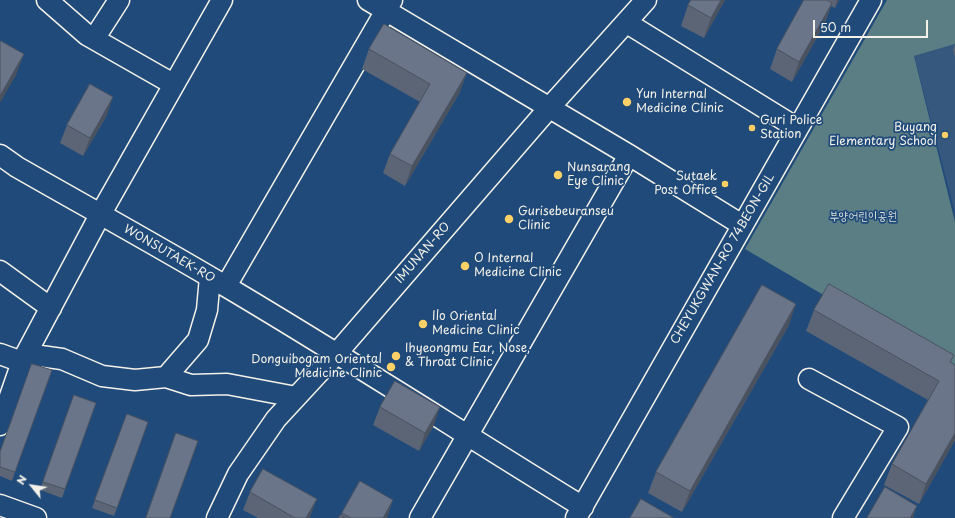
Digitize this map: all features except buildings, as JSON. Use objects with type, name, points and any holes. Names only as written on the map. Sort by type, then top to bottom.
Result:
[{"type":"street","points":[[47,0],[87,35],[173,84]]},
{"type":"street","points":[[94,39],[119,0]]},
{"type":"street","points":[[0,425],[24,358],[100,214],[222,0]]},
{"type":"street","points":[[368,0],[389,5],[549,108],[629,155],[742,225]]},
{"type":"street","name":"IMUNAN-RO","points":[[217,518],[238,474],[276,420],[337,353],[549,108],[627,23],[646,0]]},
{"type":"street","name":"CHEYUKGWAN-RO 74BEON-GIL","points":[[580,512],[871,0]]},
{"type":"street","points":[[166,377],[198,340],[207,310],[218,282],[389,5]]},
{"type":"street","points":[[627,23],[797,128]]},
{"type":"street","points":[[420,518],[629,155]]},
{"type":"street","name":"WONSUTAEK-RO","points":[[1,159],[218,282],[337,353],[468,436],[580,512]]},
{"type":"street","points":[[0,271],[51,308]]},
{"type":"street","points":[[0,354],[24,358],[62,359],[102,376],[136,380],[166,377],[191,385],[227,384],[296,397]]},
{"type":"street","points":[[809,379],[898,427],[843,518]]},
{"type":"street","points":[[0,505],[36,518]]},
{"type":"shaded area","name":"Buyang Elementary School","points":[[955,44],[955,213],[914,56]]},
{"type":"green space","name":"부양어린이공원","points":[[887,0],[955,0],[955,44],[914,56],[955,222],[955,372],[745,249]]},
{"type":"place","name":"Yun Internal Medicine Clinic","points":[[627,102]]},
{"type":"place","name":"Guri Police Station","points":[[752,128]]},
{"type":"place","name":"Buyang Elementary School","points":[[945,135]]},
{"type":"place","name":"Nunsarang Eye Clinic","points":[[558,175]]},
{"type":"place","name":"Sutaek Post Office","points":[[725,184]]},
{"type":"place","name":"Gurisebeuranseu Clinic","points":[[509,219]]},
{"type":"place","name":"O Internal Medicine Clinic","points":[[465,266]]},
{"type":"place","name":"Ilo Oriental Medicine Clinic","points":[[423,324]]},
{"type":"place","name":"Ihyeongmu Ear, Nose, & Throat Clinic","points":[[396,356]]},
{"type":"place","name":"Donguibogam Oriental Medicine Clinic","points":[[391,367]]}]
